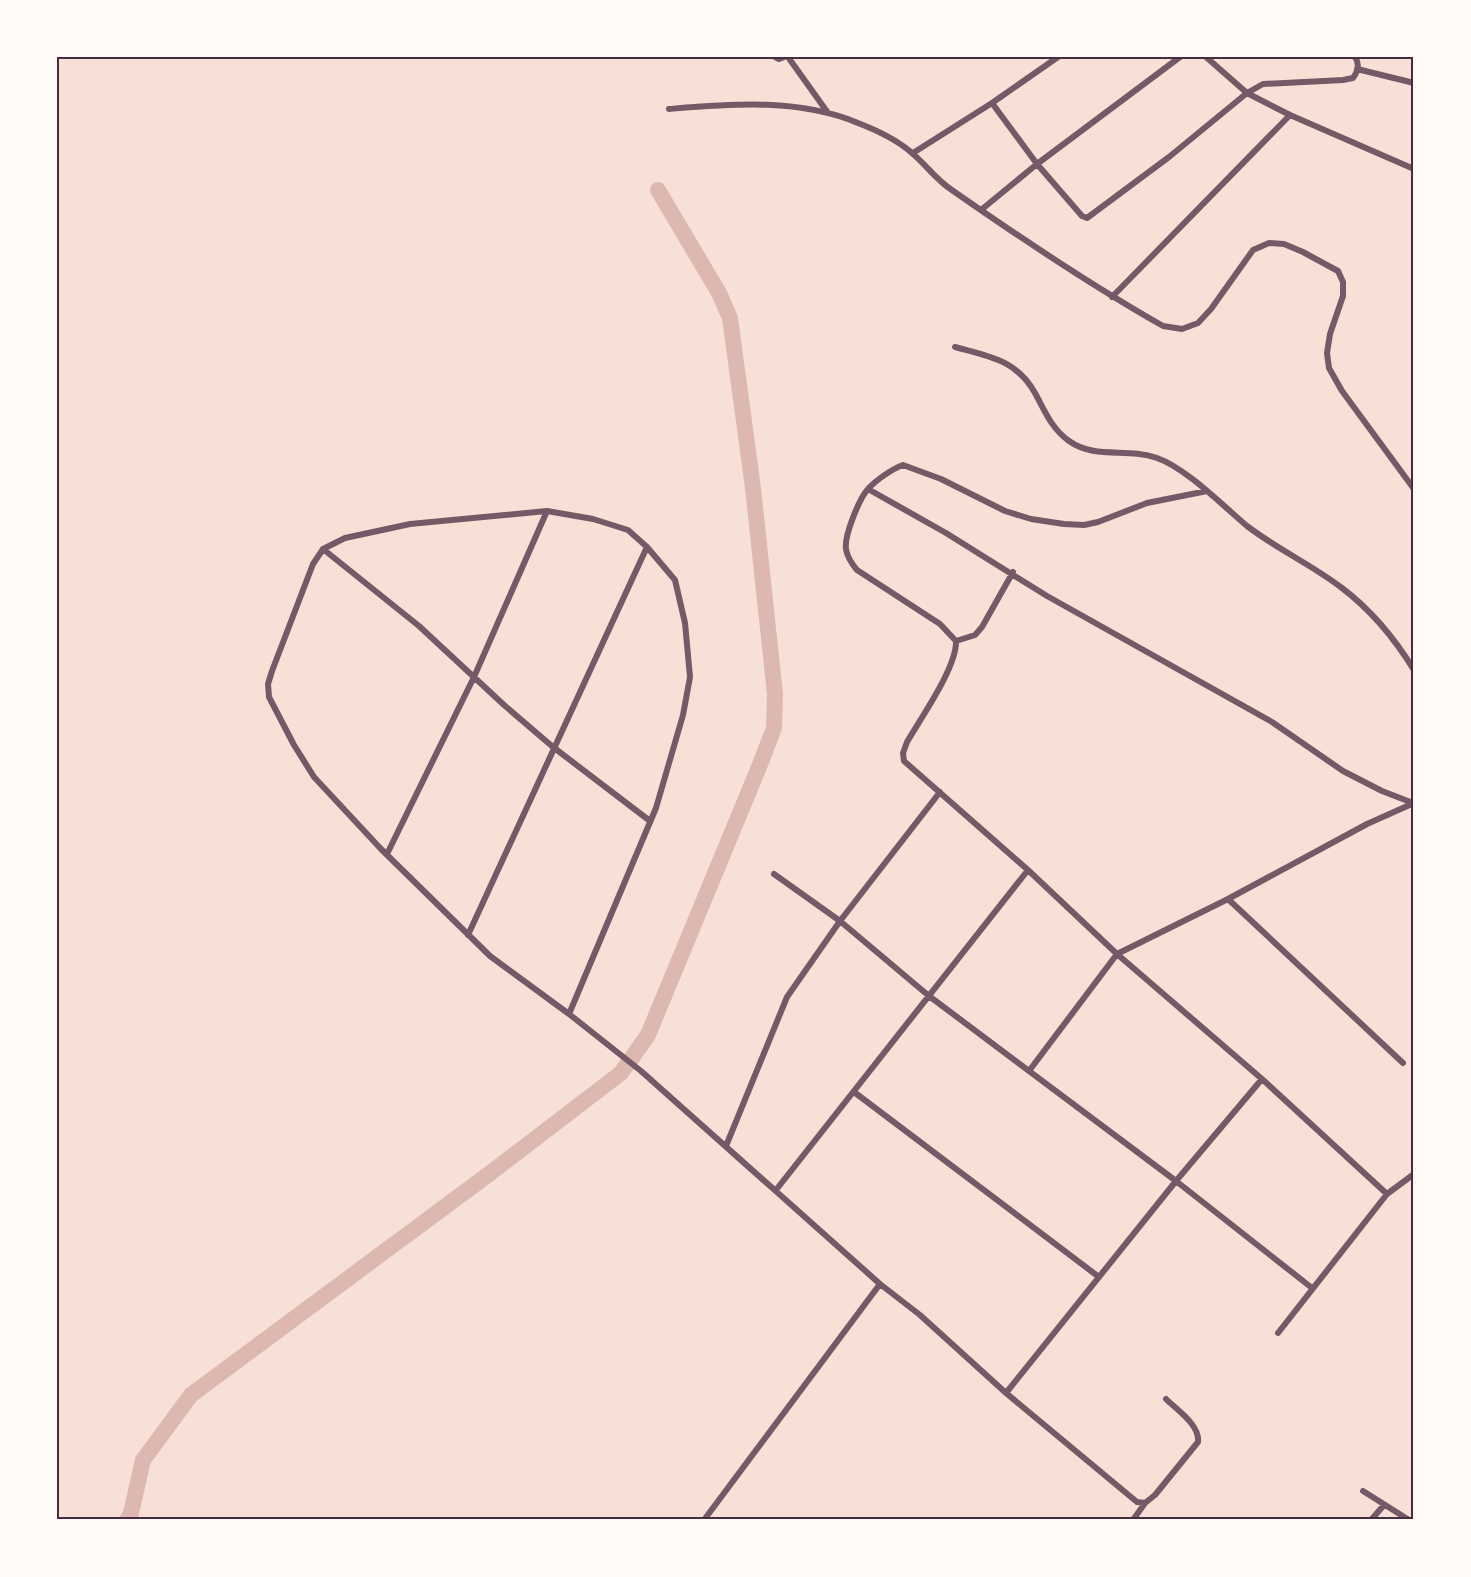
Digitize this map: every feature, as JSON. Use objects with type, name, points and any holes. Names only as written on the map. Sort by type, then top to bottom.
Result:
[{"type":"street","points":[[775,57],[779,59],[786,57],[828,113]]},
{"type":"street","points":[[981,210],[1037,164],[1180,57]]},
{"type":"street","points":[[1206,57],[1247,93],[1290,115],[1414,169]]},
{"type":"street","points":[[992,103],[1037,164],[1082,216],[1090,218],[1247,93],[1263,84],[1353,78],[1358,63],[1355,57]]},
{"type":"street","points":[[913,153],[992,103],[1055,58]]},
{"type":"street","points":[[1357,69],[1414,83]]},
{"type":"street","points":[[669,109],[755,104],[794,107],[828,113],[857,122],[885,135],[913,153],[941,182],[1049,257],[1163,326],[1182,329],[1198,322],[1211,309],[1253,250],[1269,243],[1284,244],[1338,272],[1343,282],[1342,296],[1330,334],[1327,353],[1329,368],[1342,391],[1413,486]]},
{"type":"street","points":[[1112,297],[1290,115]]},
{"type":"street","points":[[955,347],[1000,359],[1013,368],[1029,384],[1055,429],[1079,447],[1090,451],[1138,454],[1166,462],[1207,491],[1249,527],[1343,589],[1386,629],[1413,664]]},
{"type":"street","points":[[1207,491],[1147,503],[1084,525],[1039,520],[1005,511],[941,479],[906,465],[899,466],[868,489],[858,506],[848,532],[845,548],[857,570],[940,624],[956,641],[957,651],[949,670],[907,742],[903,753],[904,760],[1028,870],[1117,954],[1262,1079],[1388,1194]]},
{"type":"street","points":[[868,489],[1013,572],[1047,596],[1272,722],[1343,771],[1382,791],[1414,803]]},
{"type":"street","points":[[387,854],[474,677],[547,511]]},
{"type":"street","points":[[569,1014],[650,821],[683,715],[690,677],[685,623],[675,580],[628,530],[593,519],[547,511],[410,524],[345,538],[323,549],[313,564],[268,684],[270,697],[294,745],[314,777],[387,854],[490,956],[609,1044],[880,1284],[920,1315],[1006,1393],[1137,1502],[1145,1503]]},
{"type":"street","points":[[468,934],[646,547]]},
{"type":"street","points":[[323,549],[418,626],[553,747],[650,821]]},
{"type":"street","points":[[956,641],[975,635],[982,627],[1013,572]]},
{"type":"street","points":[[726,1146],[787,997],[840,921],[940,792]]},
{"type":"street","points":[[1029,1071],[1117,954],[1228,899],[1367,824],[1414,803]]},
{"type":"street","points":[[776,1190],[1028,870]]},
{"type":"street","points":[[774,874],[840,921],[929,996],[1176,1181],[1312,1288]]},
{"type":"street","points":[[1228,899],[1403,1063]]},
{"type":"street","points":[[1006,1393],[1176,1181],[1262,1079]]},
{"type":"street","points":[[854,1092],[1099,1277]]},
{"type":"street","points":[[1278,1333],[1388,1194],[1414,1174]]},
{"type":"street","points":[[705,1520],[880,1284]]},
{"type":"street","points":[[1133,1520],[1198,1442],[1199,1434],[1195,1428],[1166,1399]]},
{"type":"street","points":[[1363,1491],[1408,1520]]},
{"type":"street","points":[[1371,1520],[1384,1505]]},
{"type":"waterway","points":[[127,1520],[131,1513],[143,1460],[191,1395],[621,1073],[648,1035],[759,767],[774,728],[775,694],[753,488],[730,318],[719,293],[658,190]]}]
